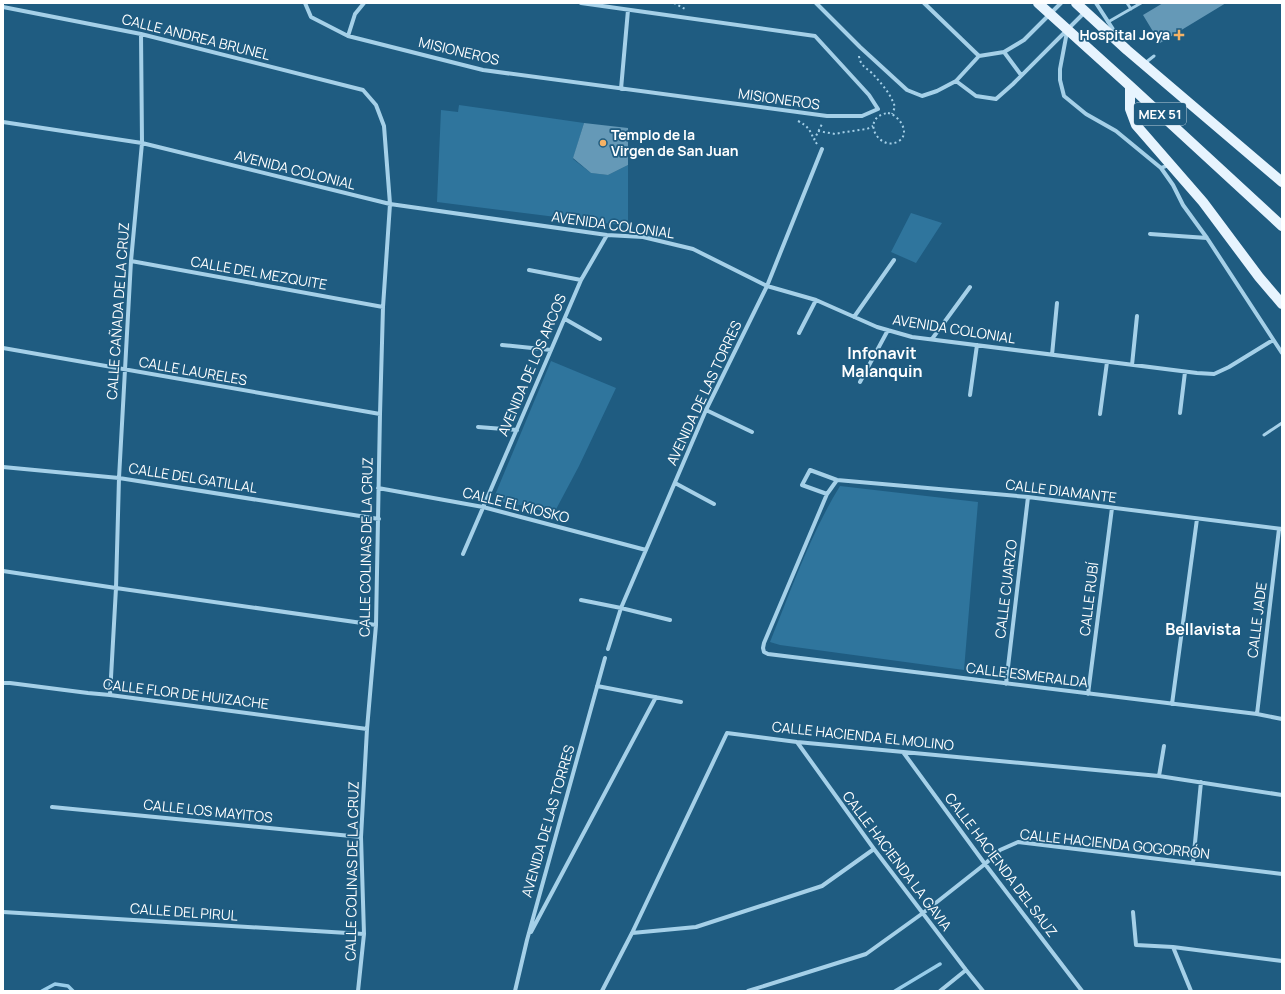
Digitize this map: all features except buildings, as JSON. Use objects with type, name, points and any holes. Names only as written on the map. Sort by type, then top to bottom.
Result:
[{"type":"main road","name":"MEX 51","points":[[1038,3],[1282,226]]},
{"type":"main road","name":"MEX 51","points":[[1076,3],[1143,64],[1282,182]]},
{"type":"main road","points":[[1130,86],[1130,109],[1134,122],[1165,166],[1203,202],[1259,277],[1282,304]]},
{"type":"street","name":"MISIONEROS","points":[[305,3],[311,17],[348,36],[483,70],[827,116],[862,116],[878,109],[869,95],[815,36],[581,3]]},
{"type":"street","points":[[348,36],[355,14],[364,3]]},
{"type":"street","points":[[816,3],[860,47],[907,90],[922,96],[937,91],[956,81],[979,56],[1004,52],[1024,40],[1061,3]]},
{"type":"street","points":[[924,3],[979,56]]},
{"type":"street","points":[[1096,3],[1128,50]]},
{"type":"street","name":"CALLE ANDREA BRUNEL","points":[[3,7],[141,34],[363,90],[376,105]]},
{"type":"street","points":[[621,89],[628,10]]},
{"type":"street","points":[[956,81],[976,96],[996,99],[1085,12]]},
{"type":"street","points":[[1067,29],[1060,69],[1060,80],[1064,96],[1086,114],[1116,131],[1165,166],[1183,205],[1207,238],[1282,353]]},
{"type":"street","name":"CALLE CAÑADA DE LA CRUZ","points":[[110,695],[116,588],[119,478],[131,261],[142,144],[141,34]]},
{"type":"street","points":[[1004,52],[1021,75]]},
{"type":"street","name":"CALLE COLINAS DE LA CRUZ","points":[[358,991],[364,934],[361,837],[366,729],[376,625],[380,414],[390,204],[384,126],[376,105]]},
{"type":"street","name":"AVENIDA COLONIAL","points":[[3,122],[142,144],[390,204],[607,235],[643,238],[693,249],[767,286],[816,300],[876,327],[912,337],[1185,372],[1214,374],[1229,367],[1273,340]]},
{"type":"street","name":"AVENIDA DE LAS TORRES","points":[[608,648],[621,608],[706,410],[767,286],[822,149]]},
{"type":"street","points":[[1150,234],[1207,238]]},
{"type":"street","name":"AVENIDA DE LOS ARCOS","points":[[463,554],[552,350],[580,280],[607,235]]},
{"type":"street","points":[[854,317],[894,260]]},
{"type":"street","name":"CALLE DEL MEZQUITE","points":[[131,261],[384,307]]},
{"type":"street","points":[[529,270],[580,280]]},
{"type":"street","points":[[932,339],[970,287]]},
{"type":"street","points":[[799,332],[816,300]]},
{"type":"street","points":[[1052,355],[1057,303]]},
{"type":"street","points":[[1132,365],[1137,316]]},
{"type":"street","points":[[565,319],[600,339]]},
{"type":"street","points":[[860,382],[888,330]]},
{"type":"street","points":[[502,345],[552,350]]},
{"type":"street","points":[[970,395],[977,345]]},
{"type":"street","name":"CALLE LAURELES","points":[[3,348],[380,414]]},
{"type":"street","points":[[1100,414],[1106,362]]},
{"type":"street","points":[[1180,413],[1185,372]]},
{"type":"street","points":[[706,410],[752,432]]},
{"type":"street","points":[[478,427],[517,430]]},
{"type":"street","name":"CALLE DEL GATILLAL","points":[[3,467],[119,478],[379,519]]},
{"type":"street","name":"CALLE DIAMANTE","points":[[828,494],[802,485],[810,470],[837,480],[1028,497],[1280,529]]},
{"type":"street","points":[[828,494],[837,480]]},
{"type":"street","points":[[675,483],[714,504]]},
{"type":"street","name":"CALLE EL KIOSKO","points":[[378,488],[483,507],[646,550]]},
{"type":"street","name":"CALLE ESMERALDA","points":[[828,494],[764,643],[764,652],[768,654],[1257,714],[1282,719]]},
{"type":"street","name":"CALLE CUARZO","points":[[1006,684],[1028,497]]},
{"type":"street","name":"CALLE RUBÍ","points":[[1088,694],[1112,508]]},
{"type":"street","points":[[1172,704],[1197,519]]},
{"type":"street","name":"CALLE JADE","points":[[1257,714],[1280,529]]},
{"type":"street","points":[[3,571],[376,625]]},
{"type":"street","points":[[581,600],[670,620]]},
{"type":"street","name":"AVENIDA DE LAS TORRES","points":[[515,991],[527,940],[605,658]]},
{"type":"street","name":"CALLE FLOR DE HUIZACHE","points":[[3,683],[10,682],[366,729]]},
{"type":"street","points":[[598,686],[681,702]]},
{"type":"street","points":[[527,940],[656,698]]},
{"type":"street","name":"CALLE HACIENDA EL MOLINO","points":[[602,991],[632,933],[727,733],[797,742],[1159,776],[1282,795]]},
{"type":"street","name":"CALLE HACIENDA LA GAVIA","points":[[797,742],[874,849],[982,991]]},
{"type":"street","points":[[1159,776],[1164,746]]},
{"type":"street","name":"CALLE HACIENDA DEL SAUZ","points":[[904,752],[985,864],[1082,991]]},
{"type":"street","points":[[1192,863],[1201,782]]},
{"type":"street","name":"CALLE LOS MAYITOS","points":[[52,807],[361,837]]},
{"type":"street","name":"CALLE HACIENDA GOGORRÓN","points":[[748,991],[866,954],[922,913],[985,864],[1000,850],[1018,842],[1282,874]]},
{"type":"street","points":[[632,933],[696,927],[822,886],[874,849]]},
{"type":"street","name":"CALLE DEL PIRUL","points":[[3,912],[364,934]]},
{"type":"street","points":[[1134,912],[1136,945],[1173,946],[1282,961]]},
{"type":"street","points":[[1173,946],[1191,991]]},
{"type":"street","points":[[940,991],[966,970]]},
{"type":"lane","points":[[1128,3],[1131,9]]},
{"type":"lane","points":[[1108,22],[1142,3]]},
{"type":"lane","points":[[1143,64],[1154,56]]},
{"type":"lane","points":[[1264,435],[1282,423]]},
{"type":"path","points":[[860,47],[859,60],[865,69],[871,73],[893,100],[895,107],[892,114]]},
{"type":"path","points":[[888,113],[892,114],[900,120],[904,131],[904,136],[900,140],[889,143],[879,139],[876,136],[873,126],[876,118],[880,115],[888,113]]},
{"type":"path","points":[[822,149],[814,140],[827,116]]},
{"type":"path","points":[[818,131],[835,134],[867,129],[873,126]]},
{"type":"shaded area","points":[[459,105],[584,123],[573,159],[591,173],[608,175],[628,165],[628,226],[437,202],[441,110],[458,112]]},
{"type":"shaded area","points":[[911,213],[942,223],[916,263],[891,252]]},
{"type":"shaded area","points":[[551,361],[616,388],[579,466],[553,515],[530,507],[503,502],[495,495]]},
{"type":"shaded area","points":[[840,486],[978,502],[964,670],[780,645],[770,642],[811,542]]},
{"type":"waterway","points":[[895,991],[940,964]]},
{"type":"waterway","points":[[42,991],[55,984],[68,986],[73,991]]},
{"type":"place","name":"Hospital Joya","points":[[1179,35]]},
{"type":"place","name":"Templo de la Virgen de San Juan","points":[[603,143]]},
{"type":"district","name":"Infonavit Malanquin","points":[[882,362]]},
{"type":"district","name":"Bellavista","points":[[1203,629]]}]
